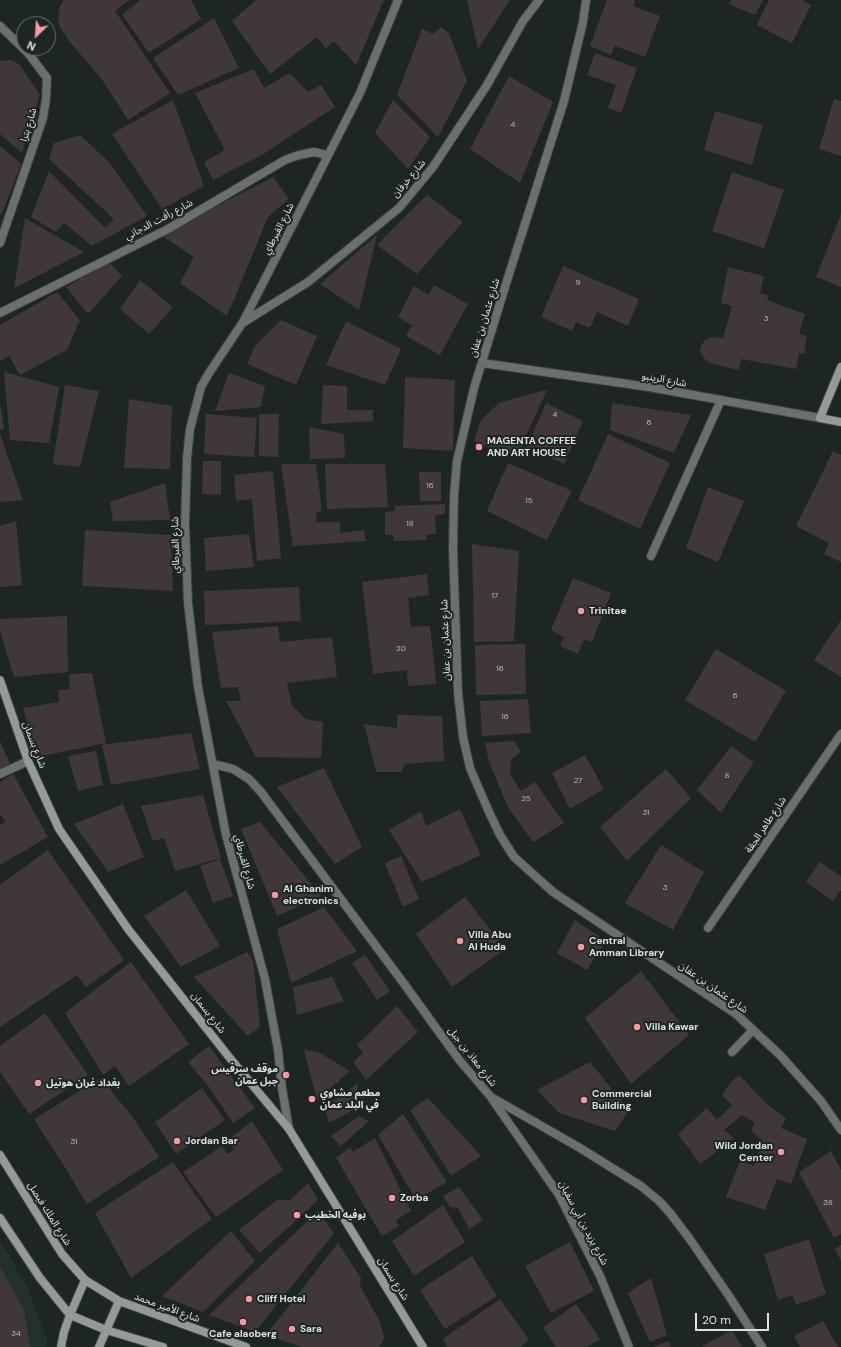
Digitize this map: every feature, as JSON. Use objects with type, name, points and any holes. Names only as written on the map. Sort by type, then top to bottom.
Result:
[{"type":"main road","points":[[820,418],[841,367]]},
{"type":"main road","name":"شارع الرينبو","points":[[820,418],[841,422]]},
{"type":"main road","name":"شارع بسمان","points":[[0,680],[28,761],[59,829],[128,929],[229,1057],[289,1129],[422,1347]]},
{"type":"main road","name":"شارع الملك فيصل","points":[[0,1154],[62,1254],[85,1280]]},
{"type":"main road","points":[[0,1218],[40,1278],[70,1315],[106,1330],[163,1347]]},
{"type":"main road","points":[[61,1347],[70,1315],[85,1280]]},
{"type":"main road","name":"شارع الأمير محمد","points":[[85,1280],[119,1301],[246,1347]]},
{"type":"main road","points":[[99,1347],[119,1301]]},
{"type":"street","name":"شارع القبرطاي","points":[[289,1129],[282,1088],[278,1050],[265,979],[226,834],[198,687],[188,603],[185,524],[187,458],[190,430],[201,387],[243,322],[360,93],[398,0]]},
{"type":"street","name":"شارع خرفان","points":[[243,322],[308,282],[399,208],[433,167],[487,85],[523,22],[539,0]]},
{"type":"street","name":"شارع عثمان بن عفان","points":[[586,0],[583,22],[564,101],[482,363],[466,418],[457,461],[454,495],[453,541],[458,694],[463,737],[470,768],[500,835],[514,858],[553,892],[736,1014],[780,1055],[821,1101],[841,1130]]},
{"type":"street","name":"شارع بترا","points":[[0,26],[28,53],[47,78],[43,118],[0,243]]},
{"type":"street","name":"شارع رأفت الدجاني","points":[[0,313],[168,229],[285,160],[299,154],[314,152],[328,155]]},
{"type":"street","name":"شارع الرينبو","points":[[482,363],[649,387],[820,418]]},
{"type":"street","points":[[651,556],[721,400]]},
{"type":"street","name":"شارع طاهر الجقة","points":[[708,928],[841,734]]},
{"type":"street","points":[[0,774],[28,761]]},
{"type":"street","name":"شارع معاذ بن جبل","points":[[213,764],[233,769],[249,779],[261,792],[460,1061],[491,1097],[587,1151],[641,1186],[659,1201],[689,1238],[762,1347]]},
{"type":"street","points":[[732,1052],[753,1030]]},
{"type":"street","name":"شارع يزيد بن أبي سفيان","points":[[491,1097],[559,1196],[600,1276],[629,1347]]},
{"type":"shaded area","points":[[0,1241],[26,1284],[47,1340],[46,1347],[0,1347]]},
{"type":"building","points":[[64,0],[129,0],[115,11],[170,93],[128,120],[101,78],[69,41],[60,27],[58,19],[60,6]]},
{"type":"building","points":[[140,0],[191,0],[201,19],[149,53],[122,15]]},
{"type":"building","points":[[256,0],[384,0],[356,65],[334,41],[326,48],[317,37],[270,74],[232,21]]},
{"type":"building","points":[[467,0],[510,0],[478,49]]},
{"type":"building","points":[[607,0],[635,0],[633,6],[660,16],[645,57],[615,46],[611,55],[590,46]]},
{"type":"building","points":[[731,0],[763,0],[755,15],[729,4]]},
{"type":"building","points":[[769,0],[802,0],[811,5],[792,43],[757,25]]},
{"type":"building","points":[[214,18],[239,68],[178,95],[153,58]]},
{"type":"building","points":[[441,27],[449,33],[467,81],[438,137],[397,95],[422,29],[433,34]]},
{"type":"building","points":[[595,53],[637,68],[621,113],[608,108],[616,85],[587,75]]},
{"type":"building","points":[[11,60],[19,64],[40,95],[22,153],[0,134],[0,62]]},
{"type":"building","points":[[254,69],[264,88],[290,73],[308,92],[321,85],[335,107],[262,155],[213,180],[204,162],[225,150],[195,93]]},
{"type":"building","points":[[509,76],[553,102],[520,183],[470,149]]},
{"type":"building","points":[[834,99],[841,101],[841,156],[819,149]]},
{"type":"building","points":[[173,100],[204,186],[162,209],[112,134]]},
{"type":"building","points":[[393,100],[430,137],[408,169],[375,133]]},
{"type":"building","points":[[715,111],[763,125],[752,165],[704,150]]},
{"type":"building","points":[[80,135],[109,162],[147,216],[92,246],[64,223],[56,232],[31,217],[49,171],[105,228],[114,219],[49,159],[54,143]]},
{"type":"building","points":[[0,146],[21,164],[2,214],[0,213]]},
{"type":"building","points":[[732,172],[784,190],[764,248],[712,231]]},
{"type":"building","points":[[273,177],[289,199],[268,217],[227,316],[180,283],[194,257],[161,235]]},
{"type":"building","points":[[427,195],[463,222],[417,274],[377,245]]},
{"type":"building","points":[[841,214],[841,287],[816,277]]},
{"type":"building","points":[[25,218],[84,252],[14,288]]},
{"type":"building","points":[[377,235],[359,310],[320,284]]},
{"type":"building","points":[[109,262],[122,276],[88,314],[66,287]]},
{"type":"building","points":[[563,266],[639,299],[628,326],[597,312],[590,328],[576,322],[572,331],[541,317]]},
{"type":"building","points":[[728,267],[764,276],[760,293],[769,296],[767,300],[805,314],[799,334],[807,336],[804,354],[799,353],[796,369],[741,359],[739,370],[709,363],[700,352],[701,346],[705,340],[711,337],[723,338],[732,306],[721,303]]},
{"type":"building","points":[[140,280],[173,307],[149,334],[120,309]]},
{"type":"building","points":[[434,285],[468,304],[440,355],[406,336],[412,325],[398,317],[414,286],[429,295]]},
{"type":"building","points":[[57,292],[80,320],[67,350],[20,375],[9,356],[0,361],[0,325]]},
{"type":"building","points":[[281,320],[317,336],[296,385],[247,364],[255,346]]},
{"type":"building","points":[[346,321],[401,349],[385,385],[326,365]]},
{"type":"building","points":[[4,372],[59,387],[49,443],[10,440]]},
{"type":"building","points":[[229,373],[265,386],[261,407],[215,411]]},
{"type":"building","points":[[405,377],[455,380],[453,451],[403,448]]},
{"type":"building","points":[[65,385],[99,391],[80,467],[53,464]]},
{"type":"building","points":[[323,385],[347,386],[347,410],[373,410],[373,421],[321,424]]},
{"type":"building","points":[[547,390],[516,458],[474,441],[481,420],[499,403]]},
{"type":"building","points":[[129,399],[172,406],[170,469],[124,468]]},
{"type":"building","points":[[546,403],[583,421],[564,464],[527,447]]},
{"type":"building","points":[[612,403],[691,415],[674,453],[610,430]]},
{"type":"building","points":[[1,407],[4,430],[0,430]]},
{"type":"building","points":[[206,414],[257,418],[254,457],[204,454]]},
{"type":"building","points":[[259,414],[279,414],[278,457],[259,456]]},
{"type":"building","points":[[309,427],[344,434],[345,458],[310,459]]},
{"type":"building","points":[[0,434],[23,500],[0,502]]},
{"type":"building","points":[[608,434],[670,463],[640,529],[578,500]]},
{"type":"building","points":[[833,451],[841,455],[841,562],[824,554],[829,543],[796,526]]},
{"type":"building","points":[[203,461],[221,461],[221,495],[202,494]]},
{"type":"building","points":[[508,463],[572,491],[547,540],[487,511]]},
{"type":"building","points":[[281,464],[316,464],[322,511],[308,513],[317,512],[316,522],[340,522],[340,533],[364,530],[366,541],[293,546]]},
{"type":"building","points":[[325,464],[385,464],[388,507],[327,509]]},
{"type":"building","points":[[273,471],[281,558],[257,561],[252,499],[236,501],[234,475]]},
{"type":"building","points":[[419,472],[441,472],[441,501],[420,501]]},
{"type":"building","points":[[165,483],[170,520],[113,521],[110,502]]},
{"type":"building","points":[[708,487],[744,501],[718,562],[686,548]]},
{"type":"building","points":[[445,504],[445,514],[435,515],[436,534],[426,535],[427,540],[394,541],[393,535],[385,535],[385,512],[395,511],[395,506]]},
{"type":"building","points":[[16,521],[22,585],[0,587],[0,526]]},
{"type":"building","points":[[85,530],[171,535],[173,591],[82,586]]},
{"type":"building","points":[[249,534],[254,567],[206,571],[204,538]]},
{"type":"building","points":[[472,544],[519,551],[514,641],[474,642]]},
{"type":"building","points":[[427,574],[429,595],[408,598],[411,627],[430,626],[436,684],[408,686],[407,670],[373,674],[362,582]]},
{"type":"building","points":[[573,578],[611,593],[592,642],[584,639],[578,654],[560,646],[564,637],[551,630]]},
{"type":"building","points":[[299,587],[301,621],[205,625],[204,591]]},
{"type":"building","points":[[67,616],[68,672],[14,677],[0,631],[0,619]]},
{"type":"building","points":[[841,620],[841,677],[814,660]]},
{"type":"building","points":[[278,626],[280,642],[332,637],[337,677],[287,683],[292,705],[305,719],[323,722],[321,758],[256,757],[226,701],[241,701],[238,687],[221,688],[212,632]]},
{"type":"building","points":[[525,644],[526,694],[476,695],[475,645]]},
{"type":"building","points":[[716,649],[786,691],[755,742],[685,700]]},
{"type":"building","points":[[92,673],[106,743],[37,757],[23,708],[59,702],[58,690],[70,689],[69,674]]},
{"type":"building","points":[[528,699],[531,733],[482,736],[480,701]]},
{"type":"building","points":[[397,715],[442,716],[444,761],[405,764],[401,772],[376,772],[364,724],[397,728]]},
{"type":"building","points":[[191,733],[200,769],[111,785],[102,745]]},
{"type":"building","points":[[0,741],[11,766],[0,771]]},
{"type":"building","points":[[514,741],[521,752],[511,759],[510,774],[521,791],[535,782],[564,823],[533,842],[508,807],[489,762],[485,743]]},
{"type":"building","points":[[731,746],[754,762],[721,813],[697,790]]},
{"type":"building","points":[[96,751],[103,785],[78,791],[68,756]]},
{"type":"building","points":[[585,755],[604,789],[570,809],[552,773]]},
{"type":"building","points":[[324,768],[362,847],[335,864],[277,787]]},
{"type":"building","points":[[666,769],[691,798],[627,861],[600,827]]},
{"type":"building","points":[[13,774],[48,837],[0,865],[0,825],[5,822],[0,815],[0,782]]},
{"type":"building","points":[[203,795],[221,858],[175,871],[164,838],[153,841],[141,806]]},
{"type":"building","points":[[123,804],[144,857],[108,872],[74,824]]},
{"type":"building","points":[[460,809],[481,855],[422,882],[389,830],[421,811],[426,826]]},
{"type":"building","points":[[260,822],[321,896],[277,916],[241,829]]},
{"type":"building","points":[[661,845],[704,872],[673,930],[625,903]]},
{"type":"building","points":[[48,850],[124,960],[86,987],[77,975],[0,1027],[0,885]]},
{"type":"building","points":[[401,856],[419,899],[403,907],[385,863]]},
{"type":"building","points":[[220,859],[233,896],[213,903],[200,866]]},
{"type":"building","points":[[820,862],[841,876],[841,890],[833,901],[806,882]]},
{"type":"building","points":[[186,890],[220,946],[181,967],[144,916]]},
{"type":"building","name":"Villa Abu Al Huda","points":[[465,897],[505,949],[452,987],[416,934]]},
{"type":"building","points":[[324,907],[357,951],[291,983],[277,929]]},
{"type":"building","name":"Central Amman Library","points":[[575,920],[606,941],[587,970],[557,953]]},
{"type":"building","points":[[247,952],[253,961],[260,1027],[248,1036],[194,977]]},
{"type":"building","points":[[365,955],[390,991],[377,1000],[352,963]]},
{"type":"building","points":[[131,962],[189,1044],[129,1086],[115,1066],[103,1075],[65,1013]]},
{"type":"building","name":"Villa Kawar","points":[[641,971],[689,1035],[631,1084],[585,1018]]},
{"type":"building","points":[[332,977],[344,1001],[297,1015],[293,987]]},
{"type":"building","points":[[397,1006],[418,1032],[366,1080],[353,1062],[363,1053],[357,1045]]},
{"type":"building","points":[[45,1013],[88,1075],[29,1114],[0,1072],[0,1046]]},
{"type":"building","points":[[209,1046],[255,1108],[233,1123],[209,1087],[188,1062]]},
{"type":"building","points":[[304,1050],[318,1052],[350,1071],[317,1100]]},
{"type":"building","name":"Commercial Building","points":[[590,1062],[629,1110],[615,1131],[559,1113],[537,1090]]},
{"type":"building","name":"Wild Jordan Center","points":[[739,1075],[766,1103],[786,1119],[781,1128],[807,1139],[791,1184],[777,1179],[765,1210],[726,1197],[740,1161],[754,1166],[763,1142],[751,1130],[755,1123],[742,1115],[724,1130],[734,1138],[700,1164],[678,1134],[707,1108],[717,1120],[732,1105],[722,1095],[730,1083]]},
{"type":"building","points":[[101,1078],[134,1119],[159,1157],[87,1204],[34,1119]]},
{"type":"building","points":[[358,1083],[356,1108],[329,1123],[325,1107]]},
{"type":"building","points":[[202,1088],[225,1120],[176,1154],[155,1122]]},
{"type":"building","points":[[428,1098],[481,1156],[451,1176],[410,1110]]},
{"type":"building","points":[[403,1114],[447,1182],[416,1200],[378,1135]]},
{"type":"building","points":[[359,1116],[369,1121],[341,1146],[331,1136]]},
{"type":"building","points":[[252,1121],[283,1170],[216,1217],[183,1172],[222,1146],[228,1154],[234,1150],[228,1140]]},
{"type":"building","points":[[375,1138],[411,1211],[396,1220],[399,1226],[382,1236],[336,1158],[350,1147],[353,1152]]},
{"type":"building","points":[[831,1151],[841,1170],[841,1234],[834,1238],[799,1172]]},
{"type":"building","points":[[173,1162],[212,1219],[131,1278],[95,1213]]},
{"type":"building","points":[[308,1183],[318,1200],[260,1253],[239,1230],[277,1200],[290,1200]]},
{"type":"building","points":[[459,1187],[483,1220],[469,1229],[458,1208],[450,1207],[443,1196]]},
{"type":"building","points":[[443,1205],[465,1242],[414,1276],[392,1241]]},
{"type":"building","points":[[318,1211],[334,1233],[255,1332],[209,1315]]},
{"type":"building","points":[[231,1231],[255,1261],[203,1312],[162,1296]]},
{"type":"building","points":[[809,1239],[826,1294],[796,1305],[792,1295],[778,1300],[764,1254]]},
{"type":"building","points":[[570,1242],[594,1291],[551,1313],[525,1266]]},
{"type":"building","points":[[338,1243],[361,1278],[360,1286],[380,1322],[384,1336],[379,1347],[302,1347],[266,1335]]},
{"type":"building","points":[[841,1245],[841,1261],[835,1249]]},
{"type":"building","points":[[472,1256],[497,1296],[445,1329],[420,1290]]},
{"type":"building","points":[[0,1266],[24,1310],[30,1347],[0,1347]]},
{"type":"building","points":[[651,1278],[667,1335],[650,1342],[628,1293]]},
{"type":"building","points":[[500,1299],[529,1340],[520,1347],[448,1347],[443,1339]]},
{"type":"building","points":[[576,1304],[600,1339],[587,1347],[556,1347],[543,1327]]},
{"type":"building","points":[[823,1321],[838,1347],[800,1347],[794,1336]]},
{"type":"building","points":[[732,1330],[742,1347],[701,1347]]},
{"type":"building","points":[[669,1341],[671,1347],[653,1347]]},
{"type":"place","name":"MAGENTA COFFEE AND ART HOUSE","points":[[479,447]]},
{"type":"place","name":"Trinitae","points":[[581,611]]},
{"type":"place","name":"Al Ghanim electronics","points":[[275,895]]},
{"type":"place","name":"Villa Abu Al Huda","points":[[460,941]]},
{"type":"place","name":"Central Amman Library","points":[[581,947]]},
{"type":"place","name":"Villa Kawar","points":[[637,1027]]},
{"type":"place","name":"موقف سرفيس جبل عمان","points":[[286,1075]]},
{"type":"place","name":"بغداد غران هوتيل","points":[[38,1083]]},
{"type":"place","name":"مطعم مشاوي في البلد عمان","points":[[312,1099]]},
{"type":"place","name":"Commercial Building","points":[[584,1100]]},
{"type":"place","name":"Jordan Bar","points":[[177,1141]]},
{"type":"place","name":"Wild Jordan Center","points":[[781,1152]]},
{"type":"place","name":"Zorba","points":[[392,1198]]},
{"type":"place","name":"بوفيه الخطيب","points":[[297,1215]]},
{"type":"place","name":"Cliff Hotel","points":[[249,1299]]},
{"type":"place","name":"Cafe alaoberg","points":[[243,1322]]},
{"type":"place","name":"Sara","points":[[292,1329]]}]
